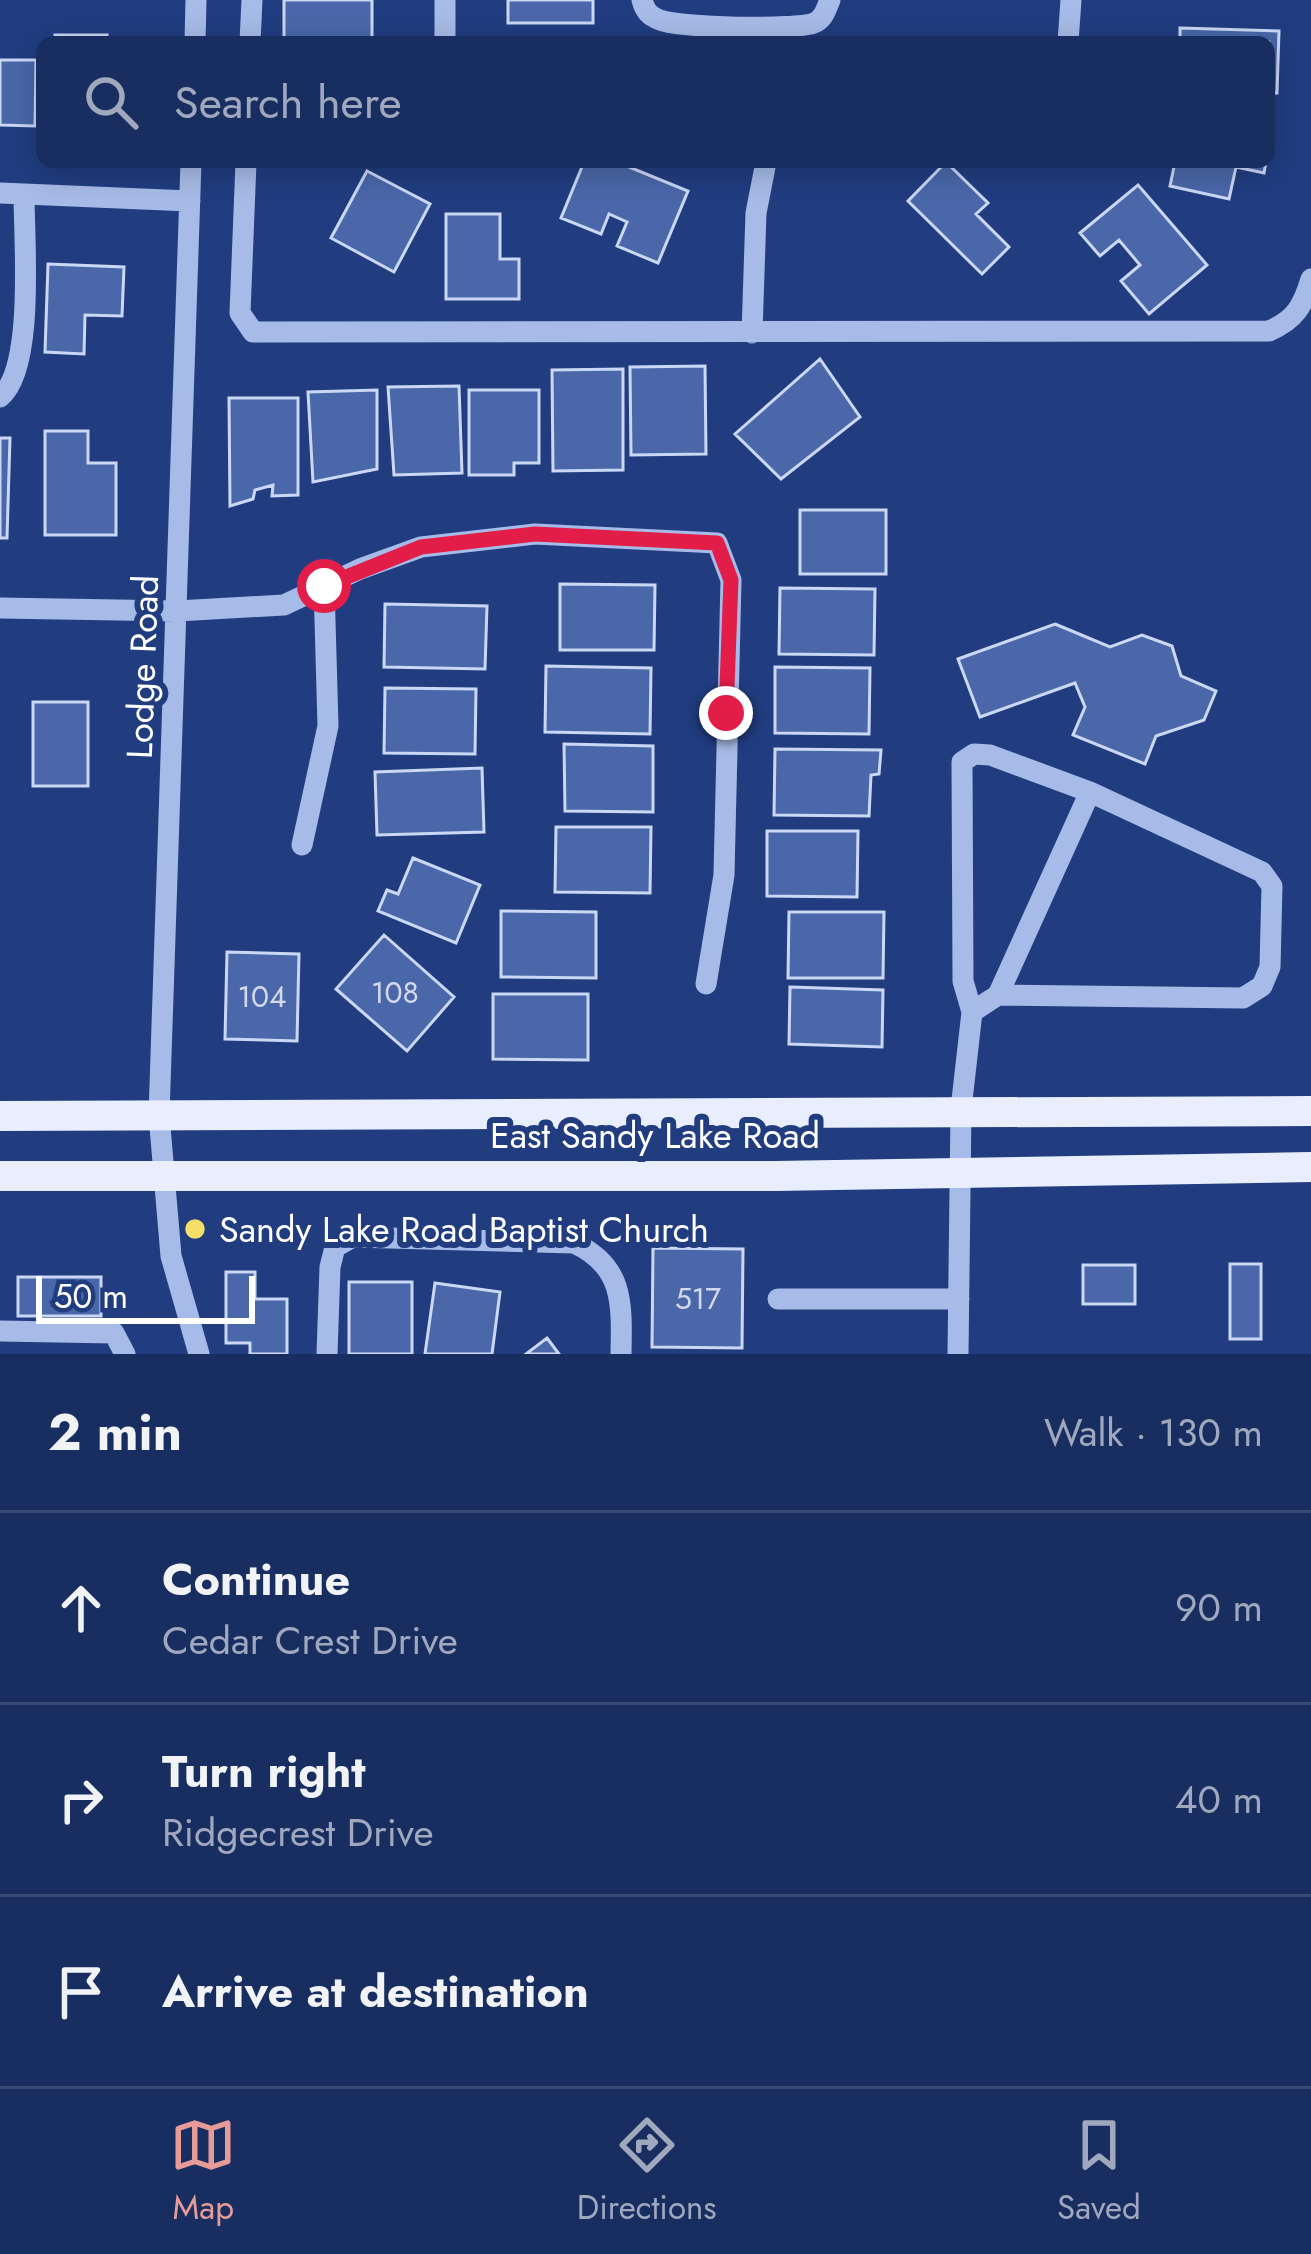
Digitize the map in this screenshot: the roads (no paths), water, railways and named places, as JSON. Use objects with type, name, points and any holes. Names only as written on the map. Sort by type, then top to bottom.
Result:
[{"type":"main road","name":"East Sandy Lake Road","points":[[0,1116],[1311,1111]]},
{"type":"main road","name":"East Sandy Lake Road","points":[[0,1176],[775,1176],[1311,1167]]},
{"type":"street","points":[[195,36],[196,0]]},
{"type":"street","points":[[250,36],[251,0]]},
{"type":"street","points":[[445,0],[445,36]]},
{"type":"street","points":[[642,0],[656,19],[678,25],[811,24],[827,8]]},
{"type":"street","points":[[1068,36],[1071,0]]},
{"type":"street","points":[[813,36],[827,8]]},
{"type":"street","name":"Lodge Road","points":[[191,168],[159,1115],[171,1256],[199,1354]]},
{"type":"street","points":[[246,168],[240,313],[254,332],[1269,331],[1301,309],[1311,279]]},
{"type":"street","points":[[752,333],[756,212],[765,168]]},
{"type":"street","points":[[0,194],[190,201]]},
{"type":"street","points":[[0,397],[16,378],[23,335],[24,194]]},
{"type":"street","points":[[0,608],[177,611],[284,604],[421,547],[535,534],[717,543],[731,580],[724,875],[706,984]]},
{"type":"street","points":[[302,845],[328,726],[324,586]]},
{"type":"street","points":[[958,1354],[961,1109],[972,1012],[963,981],[962,762],[974,754],[990,755],[1090,792],[1262,872],[1271,886],[1270,967],[1262,986],[1243,998],[998,995]]},
{"type":"street","points":[[972,1012],[998,995],[1090,792]]},
{"type":"street","points":[[327,1354],[335,1247],[353,1237],[574,1243],[597,1254],[610,1267],[617,1289],[621,1354]]},
{"type":"street","points":[[778,1299],[959,1299]]},
{"type":"street","points":[[0,1331],[114,1333],[125,1354]]},
{"type":"place","name":"Sandy Lake Road Baptist Church","points":[[195,1229]]}]
